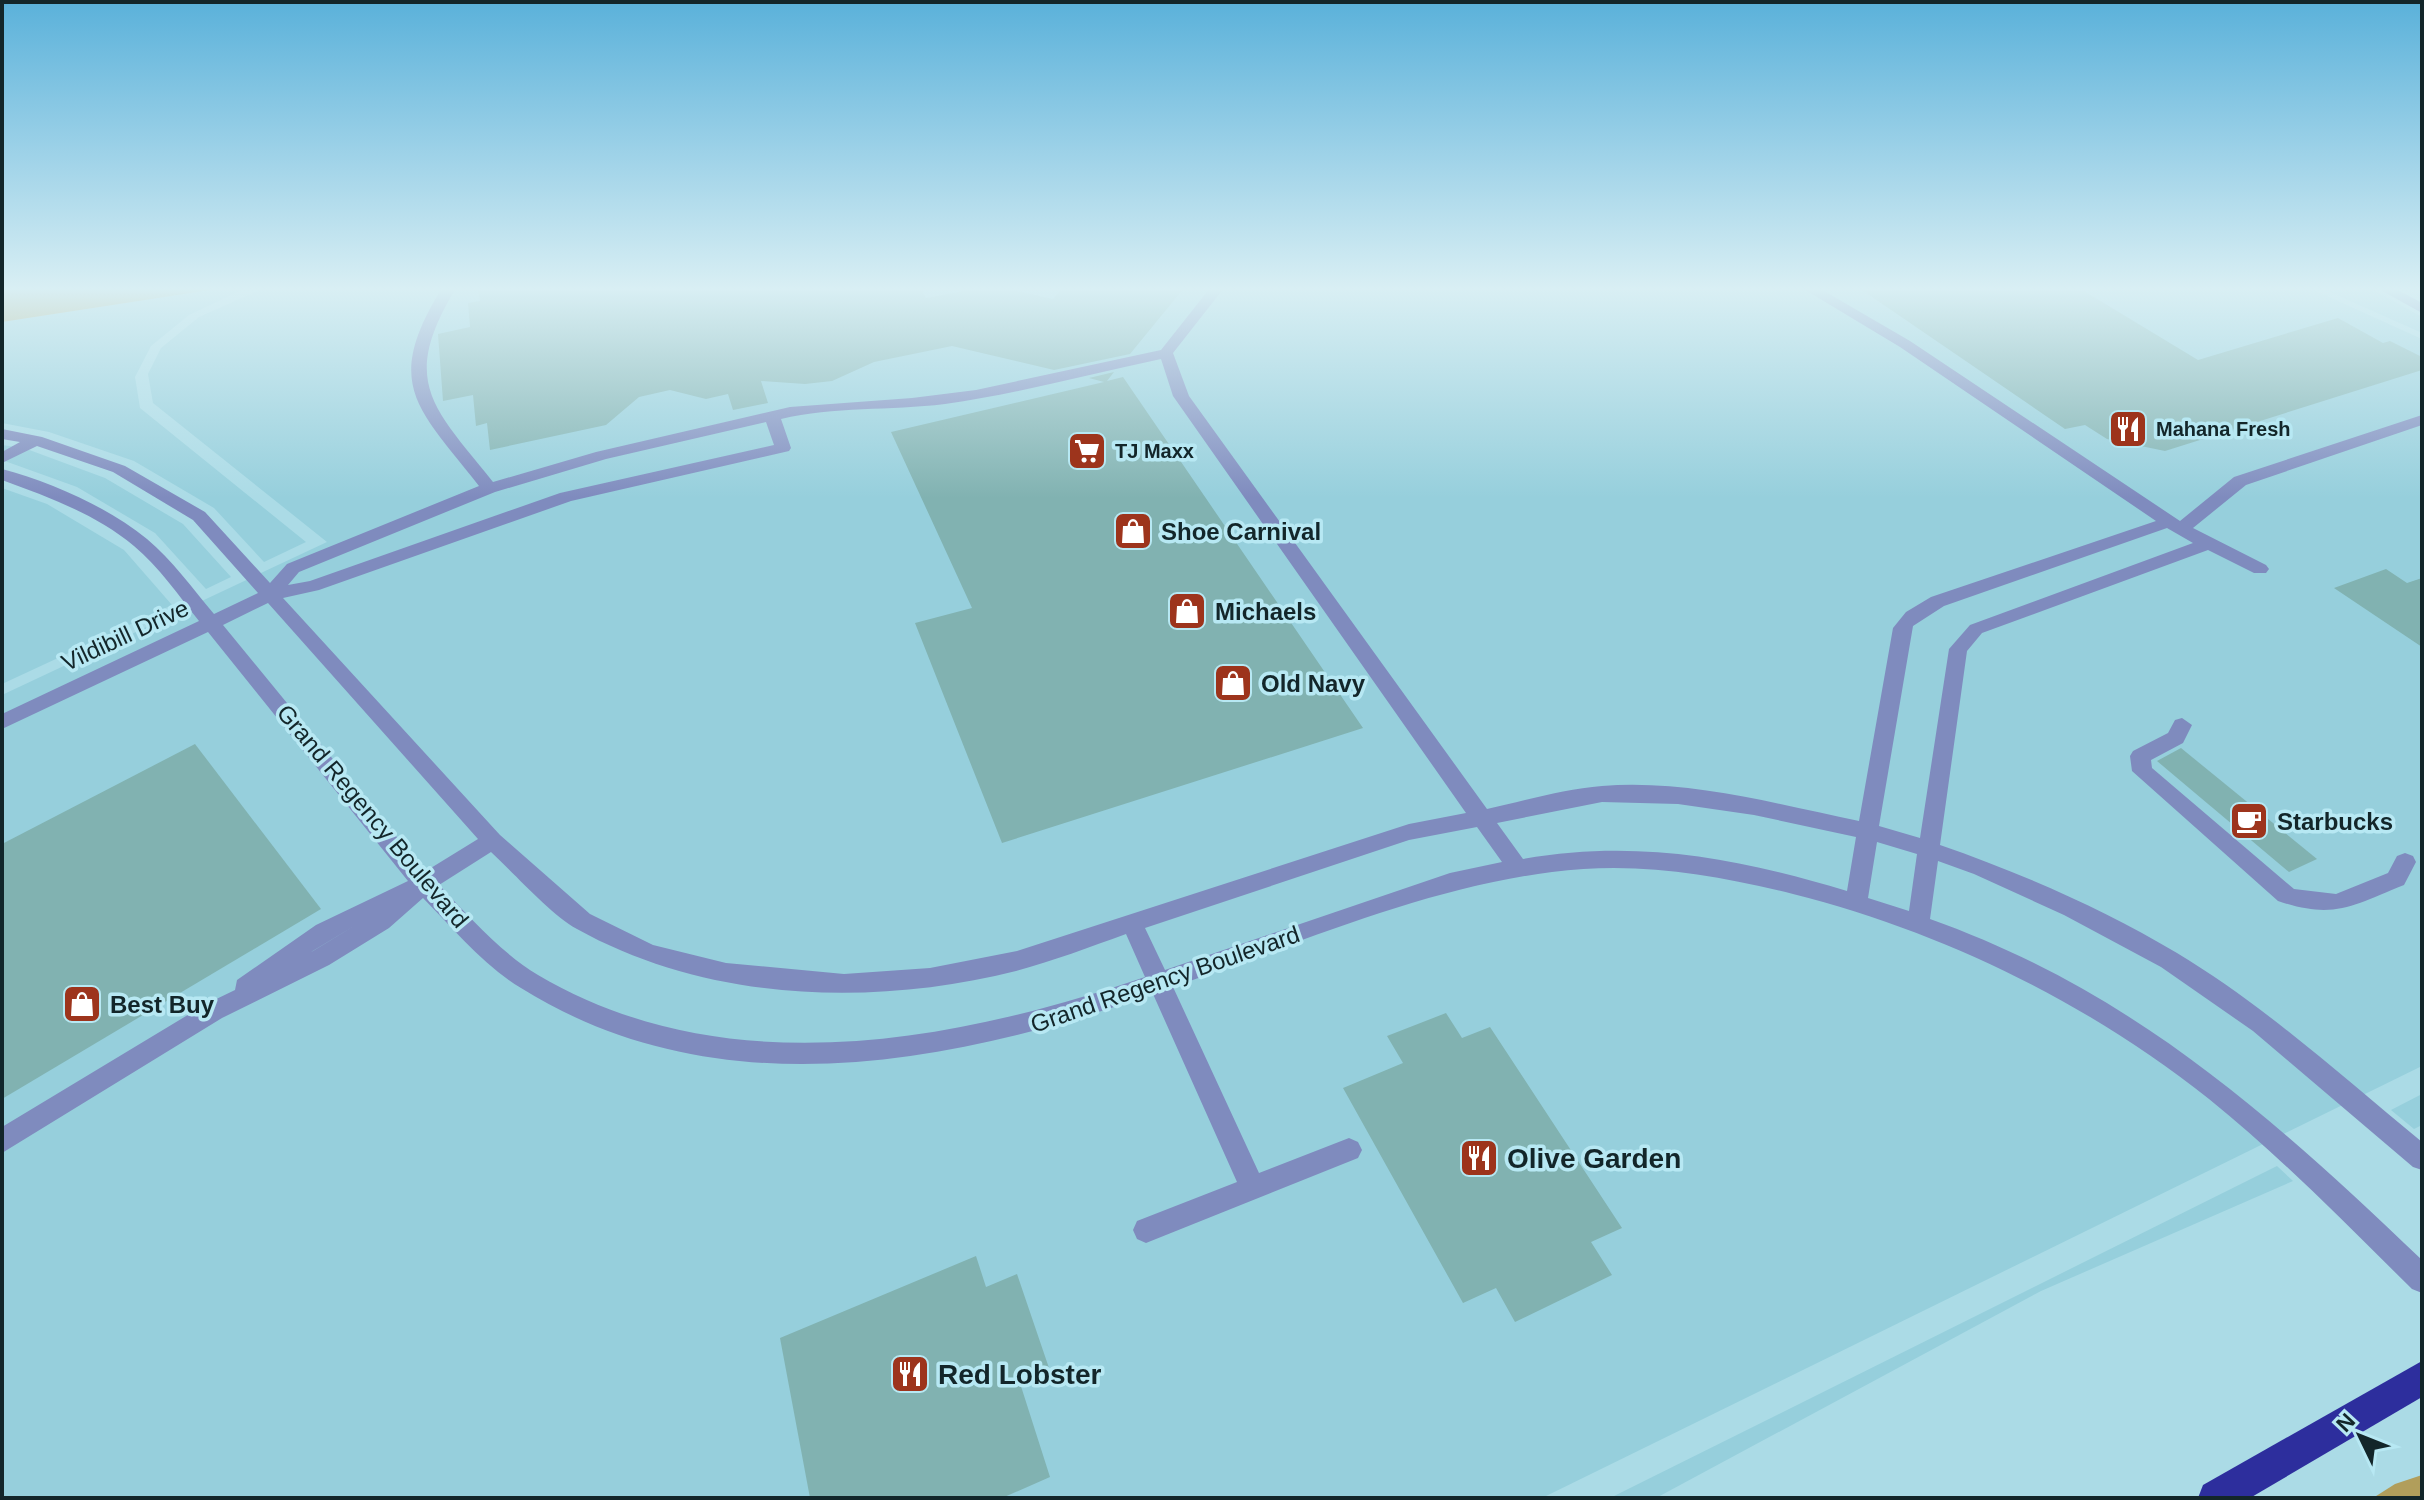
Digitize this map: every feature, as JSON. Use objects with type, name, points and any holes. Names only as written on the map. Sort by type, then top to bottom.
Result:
[{"type":"highway","points":[[2216,1498],[2422,1378]]},
{"type":"street","points":[[421,358],[423,399],[428,411],[489,488]]},
{"type":"street","points":[[270,595],[293,568],[489,488],[602,455],[805,407],[847,403],[912,403],[1141,358]]},
{"type":"street","points":[[1168,358],[1181,396],[1516,866]]},
{"type":"street","points":[[1926,358],[2175,525],[2260,569]]},
{"type":"street","points":[[270,595],[313,586],[566,497],[783,448],[772,416]]},
{"type":"street","points":[[1856,902],[1902,628],[1910,617],[1920,609],[1953,596],[2201,516],[2226,490],[2240,481],[2422,420]]},
{"type":"street","points":[[2,434],[36,440],[119,469],[199,516],[492,841],[582,921],[648,953],[726,973],[844,984],[930,978],[1017,961],[1409,832],[1602,794],[1663,796],[1754,807],[1868,830],[1982,868],[2072,909],[2169,960],[2261,1024],[2422,1158]]},
{"type":"street","points":[[2,458],[36,440]]},
{"type":"street","name":"Grand Regency Boulevard","points":[[2,474],[61,496],[140,542],[212,623],[425,883],[467,928],[526,980],[592,1015],[673,1040],[749,1052],[831,1053],[930,1045],[1004,1032],[1158,983],[1450,882],[1516,866],[1594,859],[1661,859],[1748,874],[1856,902],[2026,968],[2106,1013],[2185,1066],[2270,1133],[2422,1279]]},
{"type":"street","points":[[1918,924],[1958,649],[1967,636],[2009,615],[2209,543]]},
{"type":"street","name":"Vildibill Drive","points":[[2,722],[270,595]]},
{"type":"street","points":[[2182,725],[2176,738],[2140,756],[2142,771],[2286,895],[2304,901],[2337,903],[2396,879],[2405,862]]},
{"type":"street","points":[[2,1141],[214,1011],[333,950],[381,921],[425,883],[492,841]]},
{"type":"street","points":[[1132,923],[1253,1188]]},
{"type":"street","points":[[1146,1230],[1349,1150]]},
{"type":"shaded area","points":[[2,358],[145,358],[135,377],[140,408],[306,542],[264,562],[214,508],[134,461],[49,432],[2,423]]},
{"type":"shaded area","points":[[156,358],[2422,358],[2422,1066],[1542,1498],[2,1498],[2,695],[327,542],[153,403],[148,374]]},
{"type":"shaded area","points":[[2,445],[24,448],[105,478],[183,524],[231,577],[206,589],[155,533],[77,487],[2,460]]},
{"type":"shaded area","points":[[2,488],[47,504],[124,550],[172,605],[2,684]]},
{"type":"shaded area","points":[[2422,1094],[2422,1125],[2414,1129],[2391,1110]]},
{"type":"shaded area","points":[[2277,1166],[2293,1181],[2041,1291],[1656,1498],[1610,1498]]},
{"type":"shaded area","points":[[2422,1475],[2422,1498],[2373,1498],[2395,1484]]},
{"type":"building","points":[[440,358],[894,358],[874,362],[832,381],[805,384],[761,381],[768,403],[733,410],[728,394],[706,399],[670,390],[639,397],[606,425],[490,450],[487,423],[476,426],[473,395],[443,401]]},
{"type":"building","points":[[1003,358],[1111,358],[1054,370]]},
{"type":"building","points":[[1961,358],[2422,358],[2422,370],[2165,451],[2107,439],[2085,425],[2065,429]]},
{"type":"building","points":[[1114,372],[1107,381],[1123,377],[1363,728],[1002,843],[915,623],[972,608],[891,432],[1104,382],[1089,378]]},
{"type":"building","points":[[2386,569],[2407,583],[2422,578],[2422,647],[2334,588]]},
{"type":"building","name":"Best Buy","points":[[195,744],[321,909],[2,1099],[2,844]]},
{"type":"building","name":"Starbucks","points":[[2181,748],[2317,859],[2289,872],[2157,761]]},
{"type":"building","name":"Olive Garden","points":[[1446,1013],[1462,1038],[1490,1027],[1622,1228],[1591,1242],[1612,1275],[1515,1322],[1496,1288],[1463,1303],[1343,1088],[1403,1063],[1387,1036]]},
{"type":"building","name":"Red Lobster","points":[[976,1256],[986,1287],[1017,1274],[1049,1368],[1019,1380],[1050,1477],[1002,1498],[810,1498],[780,1338]]},
{"type":"place","name":"Mahana Fresh","points":[[2128,429]]},
{"type":"place","name":"TJ Maxx","points":[[1087,451]]},
{"type":"place","name":"Shoe Carnival","points":[[1133,531]]},
{"type":"place","name":"Michaels","points":[[1187,611]]},
{"type":"place","name":"Old Navy","points":[[1233,683]]},
{"type":"place","name":"Starbucks","points":[[2249,821]]},
{"type":"place","name":"Best Buy","points":[[82,1004]]},
{"type":"place","name":"Olive Garden","points":[[1479,1158]]},
{"type":"place","name":"Red Lobster","points":[[910,1374]]}]
